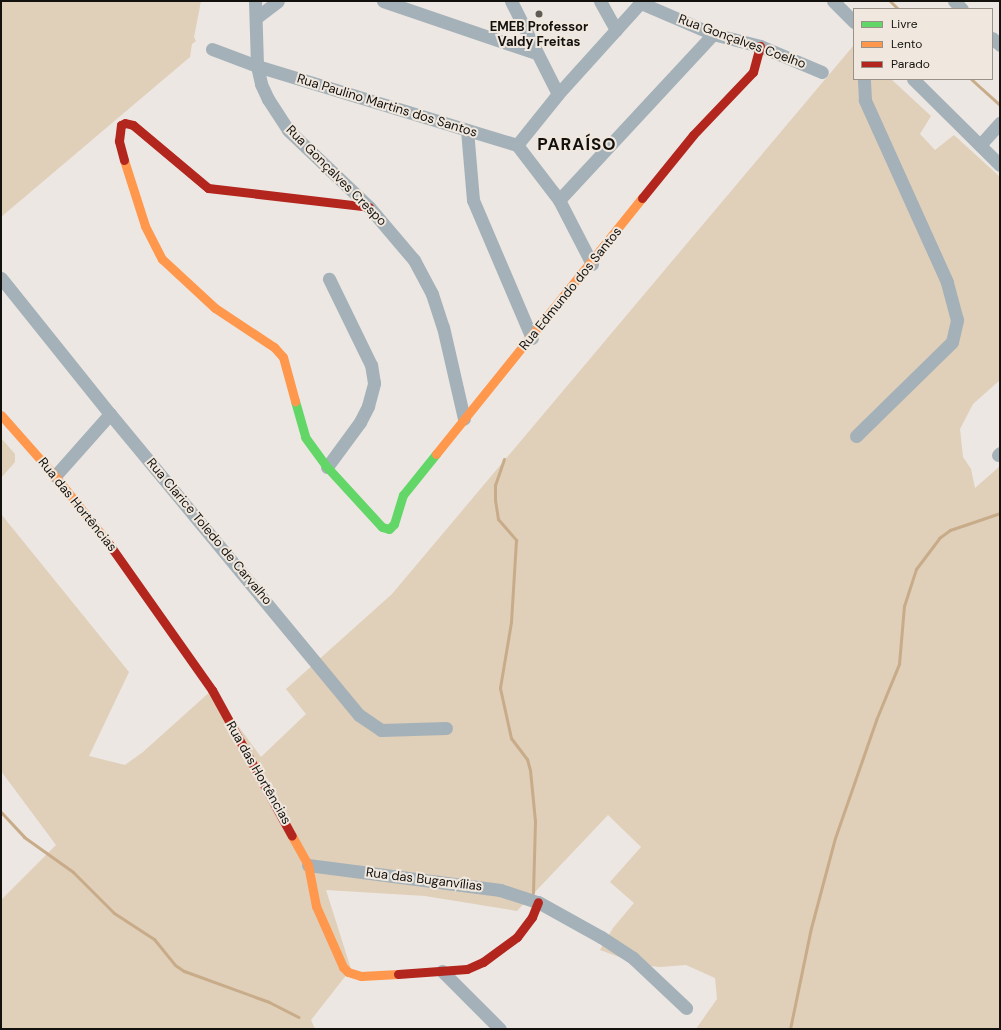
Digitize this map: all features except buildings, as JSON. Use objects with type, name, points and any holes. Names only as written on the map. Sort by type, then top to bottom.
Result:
[{"type":"street","name":"Rua Gonçalves Crespo","points":[[255,1],[257,17],[257,66],[261,84],[268,99],[288,130],[370,207],[414,260],[432,294],[444,327],[464,419]]},
{"type":"street","points":[[257,17],[278,1]]},
{"type":"street","points":[[383,1],[536,53]]},
{"type":"street","points":[[511,1],[558,94]]},
{"type":"street","points":[[600,1],[616,30]]},
{"type":"street","points":[[833,1],[853,21]]},
{"type":"street","points":[[592,264],[559,200],[517,145],[558,94],[641,2]]},
{"type":"street","name":"Rua Gonçalves Coelho","points":[[641,2],[713,34],[760,46],[822,72]]},
{"type":"street","points":[[559,200],[713,34]]},
{"type":"street","name":"Rua Edmundo dos Santos","points":[[327,467],[382,527],[392,527],[399,501],[464,419],[592,264],[693,135],[753,72],[760,46]]},
{"type":"street","name":"Rua Paulino Martins dos Santos","points":[[212,48],[257,66],[517,145]]},
{"type":"street","points":[[856,436],[952,342],[957,330],[955,309],[947,282],[865,100],[864,80]]},
{"type":"street","points":[[914,80],[1000,165]]},
{"type":"street","points":[[329,279],[371,364],[374,383],[368,406],[360,422],[327,467],[301,429],[282,357],[274,347],[215,308],[171,269],[153,245],[130,188],[119,141],[121,125],[125,123],[133,125],[200,183],[208,188],[370,207]]},
{"type":"street","points":[[980,145],[1000,124]]},
{"type":"street","points":[[467,130],[472,187],[478,215],[532,338]]},
{"type":"street","name":"Rua Clarice Toledo de Carvalho","points":[[1,278],[5,293],[110,414],[359,715],[381,730],[446,728]]},
{"type":"street","points":[[55,476],[110,414]]},
{"type":"street","name":"Rua das Hortências","points":[[1,415],[55,476],[123,562],[182,652],[212,690],[308,865],[316,906],[343,967],[348,972],[361,976],[442,971],[473,966],[517,937],[532,917],[538,902]]},
{"type":"street","name":"Rua das Buganvílias","points":[[308,865],[500,890],[538,902],[588,930],[633,958],[686,1008]]},
{"type":"street","points":[[442,971],[500,1029]]},
{"type":"shaded area","points":[[1,1],[201,1],[194,37],[196,41],[192,44],[190,57],[1,217]]},
{"type":"shaded area","points":[[853,46],[853,80],[892,80],[931,116],[920,134],[935,150],[954,135],[1000,177],[1000,380],[973,404],[960,429],[963,457],[971,469],[975,488],[1000,466],[1000,1029],[696,1029],[717,999],[715,978],[686,965],[660,967],[641,965],[600,950],[613,928],[634,903],[610,882],[641,847],[608,815],[517,911],[425,896],[326,890],[351,969],[311,1020],[315,1029],[1,1029],[1,900],[56,845],[1,771],[1,514],[129,672],[89,756],[125,765],[143,752],[212,690],[261,757],[306,714],[286,689],[392,594]]},
{"type":"shaded area","points":[[1,438],[15,454],[15,462],[1,478]]},
{"type":"waterway","points":[[890,1],[897,8]]},
{"type":"waterway","points":[[972,80],[1000,105]]},
{"type":"waterway","points":[[504,459],[495,485],[495,500],[498,519],[516,540],[511,622],[500,688],[511,738],[527,759],[530,770],[535,821],[533,893]]},
{"type":"waterway","points":[[790,1029],[811,928],[835,838],[876,720],[899,664],[904,606],[916,569],[939,538],[950,530],[1000,513]]},
{"type":"waterway","points":[[1,812],[24,837],[73,872],[114,913],[154,939],[175,965],[184,971],[269,1002],[298,1017]]},
{"type":"traffic: fast","points":[[295,401],[305,437],[327,467],[382,527],[389,529],[394,524],[403,495],[436,454]]},
{"type":"traffic: slow","points":[[124,160],[145,226],[162,259],[215,308],[274,347],[283,357],[295,401]]},
{"type":"traffic: slow","points":[[436,454],[642,198]]},
{"type":"traffic: slow","points":[[1,415],[55,476],[109,544]]},
{"type":"traffic: slow","points":[[292,836],[308,865],[316,906],[343,967],[348,972],[361,976],[398,974]]},
{"type":"traffic: jam","points":[[642,198],[693,135],[753,72],[760,46]]},
{"type":"traffic: jam","points":[[124,160],[119,141],[121,125],[125,123],[133,125],[208,188],[369,207]]},
{"type":"traffic: jam","points":[[109,544],[212,690],[292,836]]},
{"type":"traffic: jam","points":[[398,974],[467,969],[483,962],[517,937],[532,917],[538,902]]},
{"type":"place","name":"EMEB Professor Valdy Freitas","points":[[539,14]]},
{"type":"district","name":"PARAÍSO","points":[[577,145]]}]
